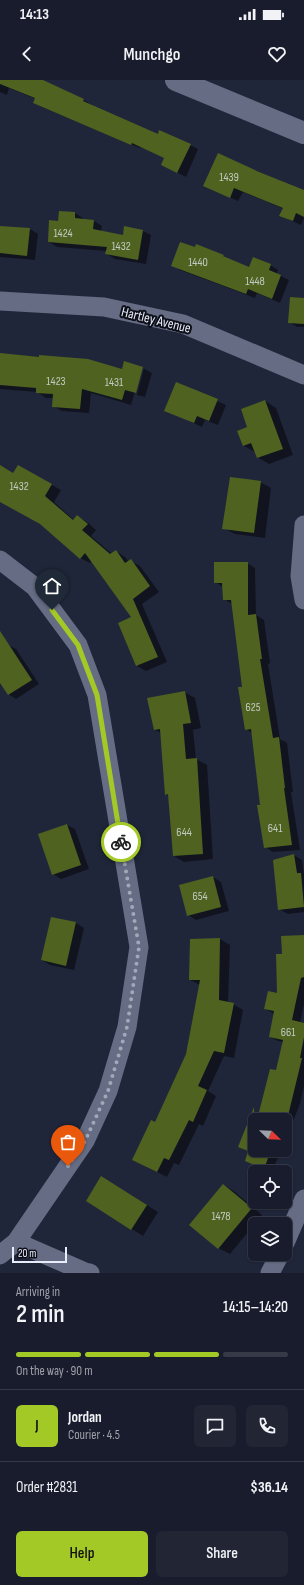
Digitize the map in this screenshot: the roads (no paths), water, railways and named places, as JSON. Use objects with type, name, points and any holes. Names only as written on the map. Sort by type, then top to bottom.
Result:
[{"type":"street","points":[[176,80],[304,133]]},
{"type":"street","name":"Hartley Avenue","points":[[0,301],[104,307],[183,324],[304,375]]},
{"type":"street","points":[[304,525],[300,576],[304,600]]},
{"type":"street","points":[[0,560],[35,587],[78,645],[97,695],[139,947],[127,1027],[108,1091],[85,1141],[16,1242],[0,1255]]},
{"type":"street","points":[[292,1227],[304,1199]]},
{"type":"street","points":[[16,1242],[90,1273]]},
{"type":"street","points":[[270,1273],[276,1261]]}]
